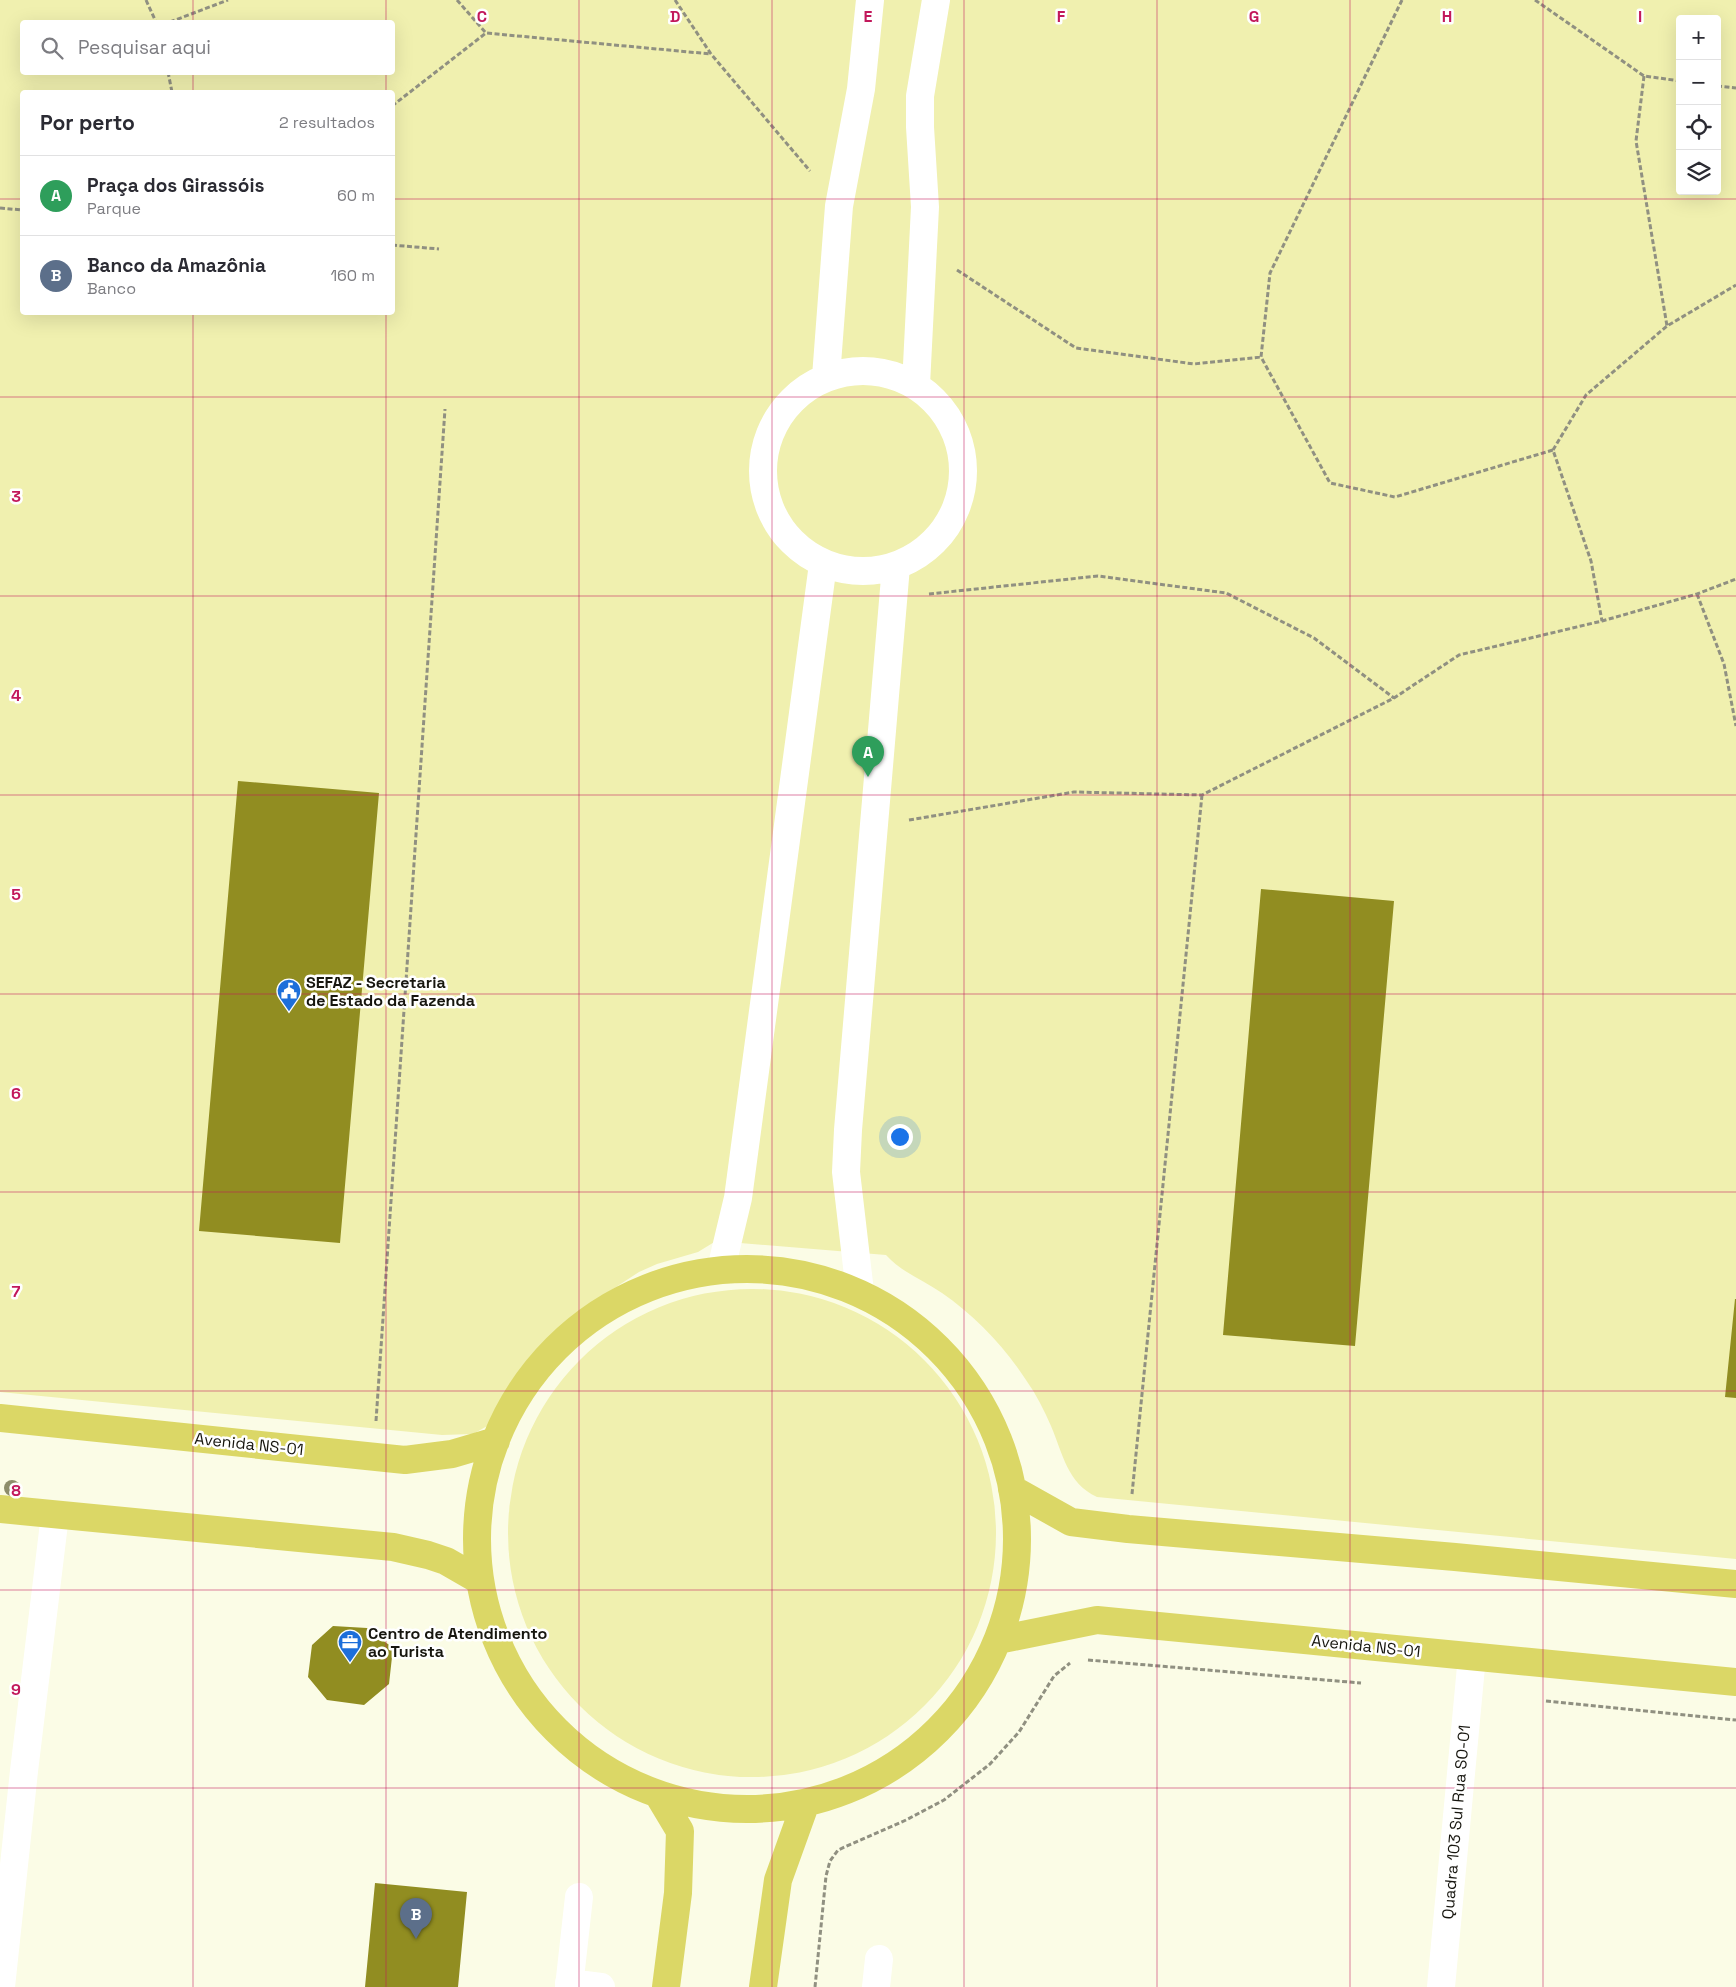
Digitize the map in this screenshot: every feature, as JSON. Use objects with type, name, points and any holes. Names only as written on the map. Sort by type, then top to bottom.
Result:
[{"type":"main road","points":[[721,1269],[775,1269],[816,1276],[860,1292],[915,1326],[956,1367],[987,1413],[1012,1489],[1015,1571],[998,1640],[958,1708],[911,1755],[853,1789],[804,1805],[745,1810],[707,1808],[659,1796],[615,1776],[560,1736],[533,1705],[510,1670],[492,1632],[480,1580],[477,1539],[482,1481],[496,1441],[537,1373],[585,1322],[650,1286],[721,1269]]},
{"type":"main road","name":"Avenida NS-01","points":[[0,1418],[405,1460],[452,1454],[496,1441]]},
{"type":"main road","points":[[1012,1489],[1071,1522],[1128,1530],[1455,1556],[1736,1584]]},
{"type":"main road","points":[[0,1509],[393,1547],[446,1561],[480,1580]]},
{"type":"main road","name":"Avenida NS-01","points":[[998,1640],[1097,1620],[1736,1682]]},
{"type":"main road","points":[[659,1796],[680,1831],[678,1893],[666,1987]]},
{"type":"main road","points":[[763,1987],[778,1880],[804,1805]]},
{"type":"street","points":[[826,377],[839,206],[861,89],[870,0]]},
{"type":"street","points":[[916,385],[925,207],[920,96],[936,0]]},
{"type":"street","points":[[856,370],[887,372],[916,385],[940,406],[957,434],[963,465],[960,498],[947,527],[924,551],[896,566],[872,572],[846,571],[823,564],[795,546],[775,521],[764,491],[763,459],[774,424],[796,396],[826,377],[856,370]]},
{"type":"street","points":[[721,1269],[738,1198],[823,564]]},
{"type":"street","points":[[860,1292],[846,1172],[848,1130],[896,566]]},
{"type":"street","points":[[1,1987],[24,1771],[55,1515]]},
{"type":"street","name":"Quadra 103 Sul Rua SO-01","points":[[1441,1987],[1472,1656]]},
{"type":"street","points":[[579,1897],[569,1985],[601,1987]]},
{"type":"street","points":[[876,1987],[879,1959]]},
{"type":"path","points":[[146,0],[155,20]]},
{"type":"path","points":[[175,20],[228,0]]},
{"type":"path","points":[[458,0],[486,33]]},
{"type":"path","points":[[675,0],[711,54],[839,206]]},
{"type":"path","points":[[1402,0],[1270,273],[1261,357],[1330,484],[1395,497],[1553,450],[1586,395],[1667,326],[1736,286]]},
{"type":"path","points":[[1536,0],[1644,76],[1676,80]]},
{"type":"path","points":[[395,104],[486,33],[711,54]]},
{"type":"path","points":[[169,75],[172,90]]},
{"type":"path","points":[[1644,76],[1636,141],[1667,326]]},
{"type":"path","points":[[1721,86],[1736,88]]},
{"type":"path","points":[[0,208],[20,210]]},
{"type":"path","points":[[395,245],[439,249]]},
{"type":"path","points":[[923,247],[1076,348],[1194,364],[1261,357]]},
{"type":"path","points":[[374,1457],[445,409]]},
{"type":"path","points":[[1553,450],[1591,561],[1602,621]]},
{"type":"path","points":[[894,598],[1098,576],[1226,593],[1314,638],[1394,698]]},
{"type":"path","points":[[874,826],[1074,792],[1202,795],[1394,698],[1459,655],[1602,621],[1698,594],[1736,579]]},
{"type":"path","points":[[1698,594],[1724,664],[1736,726]]},
{"type":"path","points":[[1128,1530],[1202,795]]},
{"type":"path","points":[[1082,1659],[1370,1684]]},
{"type":"path","points":[[815,1987],[827,1868],[834,1854],[850,1844],[906,1820],[944,1800],[973,1778],[1011,1742],[1054,1676],[1063,1667],[1075,1661]]},
{"type":"path","points":[[1541,1701],[1736,1720]]},
{"type":"green space","points":[[0,0],[1736,0],[1736,1559],[1097,1497],[1087,1491],[1072,1476],[1048,1420],[1030,1385],[998,1344],[954,1302],[935,1288],[905,1271],[886,1255],[716,1241],[698,1252],[657,1264],[639,1272],[593,1302],[572,1320],[538,1356],[519,1382],[501,1412],[489,1425],[473,1434],[442,1435],[0,1392]]},
{"type":"green space","points":[[752,1289],[800,1293],[846,1307],[888,1330],[925,1360],[955,1397],[978,1439],[992,1485],[996,1533],[992,1581],[978,1627],[955,1669],[925,1706],[888,1736],[846,1759],[800,1773],[752,1777],[704,1773],[658,1759],[616,1736],[579,1706],[549,1669],[526,1627],[512,1581],[508,1533],[512,1485],[526,1439],[549,1397],[579,1360],[616,1330],[658,1307],[704,1293]]},
{"type":"building","name":"SEFAZ - Secretaria de Estado da Fazenda","points":[[238,781],[379,793],[340,1243],[199,1231]]},
{"type":"building","points":[[1261,889],[1394,901],[1355,1346],[1223,1335]]},
{"type":"building","points":[[1736,1299],[1736,1398],[1725,1397]]},
{"type":"building","name":"Centro de Atendimento ao Turista","points":[[333,1626],[367,1628],[393,1648],[389,1684],[364,1705],[327,1700],[308,1677],[312,1645]]},
{"type":"building","points":[[375,1883],[467,1892],[458,1987],[365,1987]]},
{"type":"place","name":"Praça dos Girassóis","points":[[868,777]]},
{"type":"place","name":"SEFAZ - Secretaria de Estado da Fazenda","points":[[289,1012]]},
{"type":"place","name":"Centro de Atendimento ao Turista","points":[[350,1663]]},
{"type":"place","name":"Banco da Amazônia","points":[[416,1939]]}]
